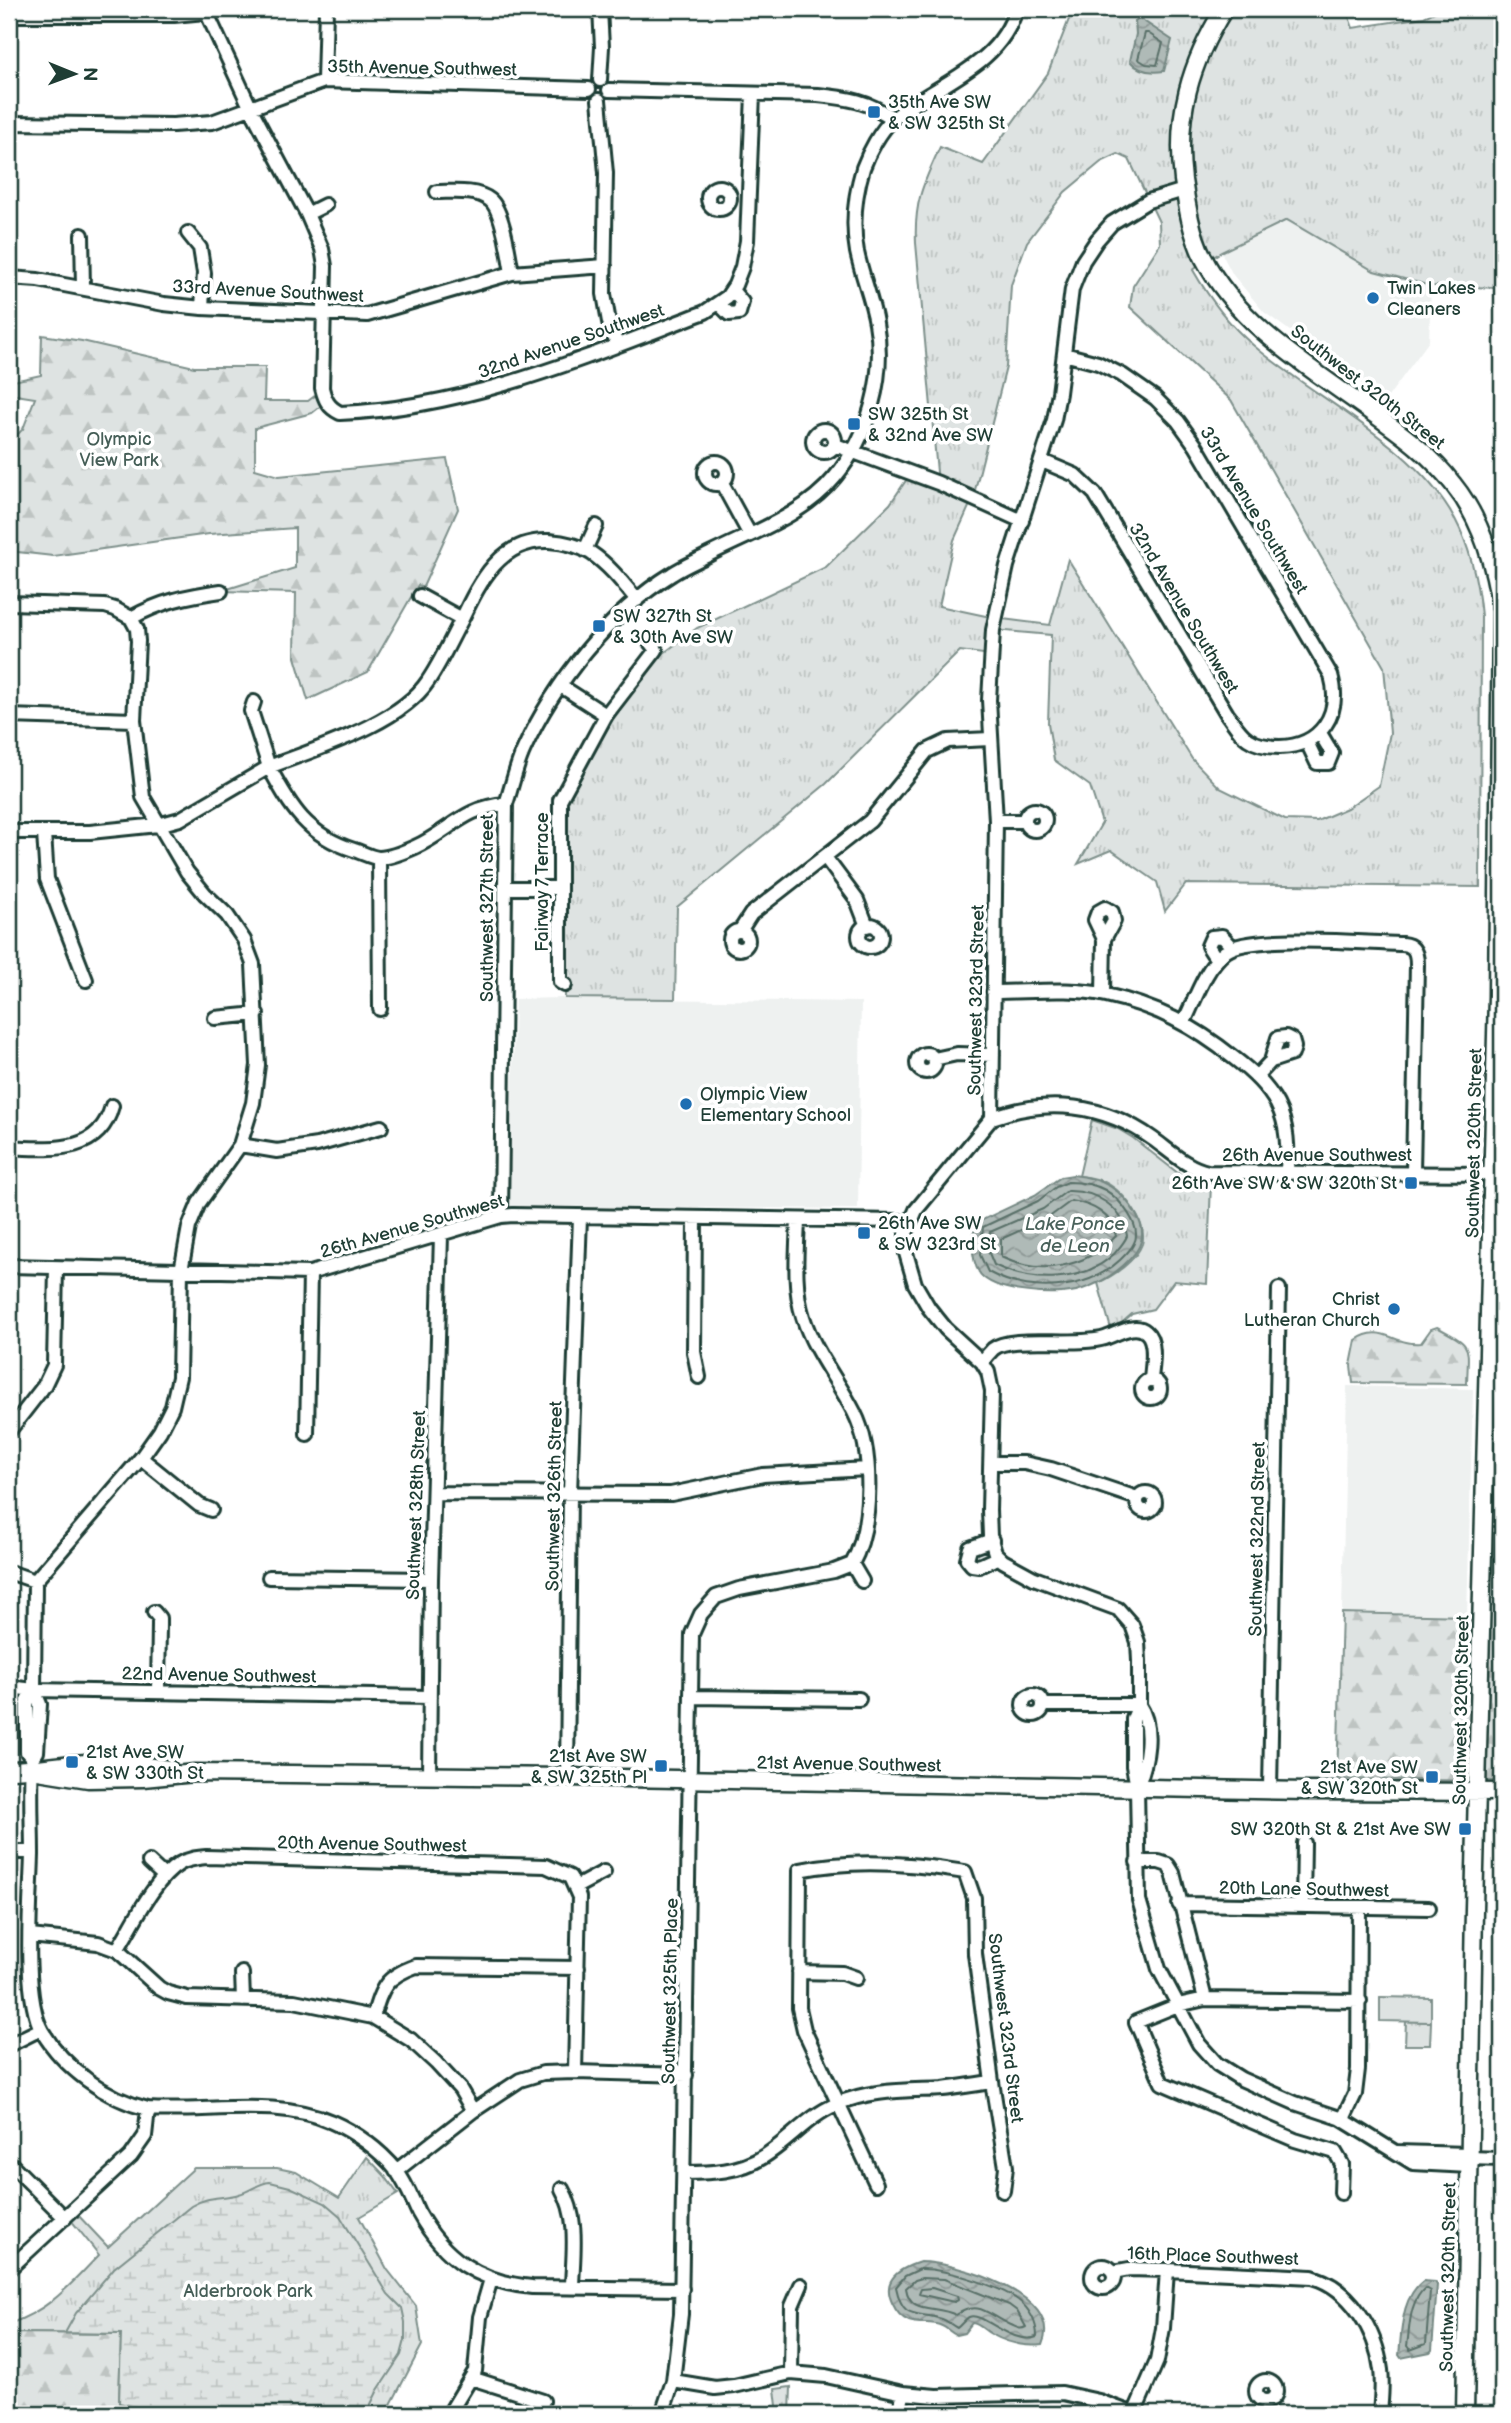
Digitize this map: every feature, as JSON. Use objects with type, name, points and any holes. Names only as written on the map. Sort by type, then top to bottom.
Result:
[{"type":"main road","name":"Southwest 320th Street","points":[[1224,9],[1199,54],[1188,85],[1180,136],[1184,190],[1197,244],[1229,296],[1256,324],[1418,446],[1459,491],[1483,537],[1496,581],[1501,611],[1493,1174],[1495,1348],[1478,1791],[1465,2414]]},
{"type":"main road","name":"21st Avenue Southwest","points":[[9,1770],[32,1764],[88,1779],[195,1773],[1502,1792]]},
{"type":"street","points":[[324,81],[326,9]]},
{"type":"street","points":[[600,9],[600,80]]},
{"type":"street","points":[[609,90],[851,98],[879,109],[893,120],[991,52],[1005,34],[1016,9]]},
{"type":"street","points":[[9,15],[174,15],[205,10],[251,109],[323,249],[324,314]]},
{"type":"street","points":[[600,80],[606,82],[609,90],[605,98],[599,100],[591,96],[589,89],[591,83],[600,80]]},
{"type":"street","name":"35th Avenue Southwest","points":[[9,123],[173,125],[212,122],[324,81],[589,89]]},
{"type":"street","points":[[726,297],[742,302],[739,313],[729,314],[726,297],[742,267],[747,242],[753,93]]},
{"type":"street","points":[[599,100],[606,173],[604,294],[617,345]]},
{"type":"street","name":"Southwest 327th Street","points":[[502,1216],[506,804],[524,750],[561,686],[590,646],[637,600],[672,574],[795,511],[836,476],[852,451],[872,406],[879,355],[877,325],[857,252],[857,191],[870,153],[893,120]]},
{"type":"street","name":"Southwest 323rd Street","points":[[982,1362],[946,1329],[922,1298],[907,1264],[905,1243],[909,1224],[926,1195],[992,1118],[996,821],[989,700],[993,630],[1007,566],[1057,406],[1072,289],[1091,248],[1112,223],[1148,201],[1184,190]]},
{"type":"street","points":[[436,192],[472,193],[493,203],[498,213],[512,273]]},
{"type":"street","points":[[730,198],[748,199]]},
{"type":"street","points":[[307,214],[325,205]]},
{"type":"street","points":[[188,233],[200,247],[204,273],[202,308]]},
{"type":"street","points":[[82,235],[83,287]]},
{"type":"street","name":"33rd Avenue Southwest","points":[[9,278],[38,280],[164,304],[202,308],[367,315],[512,273],[605,266]]},
{"type":"street","name":"32nd Avenue Southwest","points":[[324,314],[322,388],[325,400],[332,409],[349,412],[384,410],[462,397],[535,375],[705,312],[726,297]]},
{"type":"street","name":"33rd Avenue Southwest","points":[[1064,354],[1098,363],[1133,382],[1167,409],[1196,446],[1331,675],[1334,692],[1332,710],[1328,720],[1313,738]]},
{"type":"street","points":[[835,445],[938,483],[1022,521]]},
{"type":"street","name":"32nd Avenue Southwest","points":[[1042,461],[1075,475],[1095,494],[1240,731],[1250,741],[1264,746],[1291,747],[1313,738]]},
{"type":"street","points":[[721,482],[750,536]]},
{"type":"street","points":[[585,550],[596,526]]},
{"type":"street","points":[[9,832],[90,832],[158,825],[180,819],[269,767],[357,732],[400,708],[427,683],[477,588],[516,546],[535,541],[554,541],[569,543],[585,550],[611,570],[637,600]]},
{"type":"street","points":[[131,618],[181,596],[221,591]]},
{"type":"street","points":[[420,596],[462,619]]},
{"type":"street","points":[[9,603],[105,607],[131,618],[137,629],[138,641],[134,720],[143,797],[187,872],[227,915],[244,940],[253,964],[257,1014],[258,1065],[253,1103],[240,1145],[199,1203],[188,1227],[181,1271],[177,1387],[172,1407],[160,1432],[141,1458],[34,1581],[34,1690],[27,1700],[27,1752],[32,1764],[32,1993],[41,2029],[62,2059],[121,2100],[148,2109],[266,2109],[300,2112],[316,2116],[349,2132],[377,2151],[396,2171],[438,2244],[462,2264],[491,2279],[532,2287],[682,2289]]},
{"type":"street","name":"Fairway 7 Terrace","points":[[565,985],[560,982],[560,800],[606,715],[656,650],[649,641]]},
{"type":"street","points":[[561,686],[606,715]]},
{"type":"street","points":[[254,702],[251,711],[269,767],[288,802],[309,828],[337,845],[379,858],[414,847],[466,814],[486,805],[506,804]]},
{"type":"street","points":[[9,716],[134,720]]},
{"type":"street","points":[[740,931],[751,914],[876,815],[927,751],[948,741],[990,739]]},
{"type":"street","points":[[996,821],[1025,821]]},
{"type":"street","points":[[44,833],[47,878],[86,980]]},
{"type":"street","points":[[825,857],[857,900],[867,926]]},
{"type":"street","points":[[379,858],[380,1009]]},
{"type":"street","points":[[505,888],[560,888]]},
{"type":"street","points":[[1103,994],[1104,939]]},
{"type":"street","points":[[1184,1022],[1225,953],[1265,941],[1402,944],[1414,949],[1418,964],[1413,1173]]},
{"type":"street","points":[[993,992],[1103,994],[1184,1022],[1216,1043],[1257,1076],[1277,1103],[1287,1142],[1287,1172]]},
{"type":"street","points":[[215,1018],[257,1014]]},
{"type":"street","points":[[933,1059],[957,1054],[993,1055]]},
{"type":"street","points":[[1257,1076],[1271,1061]]},
{"type":"street","name":"26th Avenue Southwest","points":[[992,1118],[1027,1107],[1056,1105],[1085,1108],[1126,1122],[1184,1162],[1213,1173],[1493,1174]]},
{"type":"street","points":[[9,1147],[62,1147],[86,1142],[102,1130],[113,1106]]},
{"type":"street","points":[[240,1145],[277,1151],[317,1146],[381,1127]]},
{"type":"street","name":"26th Avenue Southwest","points":[[9,1266],[310,1273],[502,1216],[898,1221],[909,1224]]},
{"type":"street","name":"Southwest 326th Street","points":[[567,1777],[570,1493],[580,1217]]},
{"type":"street","points":[[695,1218],[694,1352],[699,1377]]},
{"type":"street","points":[[798,1220],[798,1288],[802,1313],[821,1357],[856,1416],[865,1445],[867,1515],[864,1536],[852,1564],[862,1581]]},
{"type":"street","name":"Southwest 328th Street","points":[[429,1776],[431,1579],[441,1236]]},
{"type":"street","points":[[9,1431],[44,1386],[54,1365],[56,1268]]},
{"type":"street","points":[[307,1434],[310,1273]]},
{"type":"street","name":"Southwest 322nd Street","points":[[1270,1790],[1279,1289]]},
{"type":"street","points":[[1151,1379],[1150,1338],[1146,1331],[1137,1328],[1103,1339],[1079,1342],[1005,1344],[993,1349],[982,1362],[988,1372],[992,1391],[989,1510],[992,1540],[997,1555],[1034,1578],[1118,1609],[1132,1625],[1138,1642],[1139,1705],[1133,1718],[1133,1766],[1137,1787],[1139,1900],[1158,1969],[1199,2044],[1217,2064],[1241,2079],[1295,2103],[1343,2119],[1413,2163],[1421,2165],[1469,2159],[1502,2159]]},
{"type":"street","points":[[141,1458],[199,1505],[211,1510]]},
{"type":"street","points":[[992,1463],[1024,1464],[1051,1469],[1137,1498]]},
{"type":"street","points":[[435,1493],[640,1496],[671,1494],[777,1473],[867,1469]]},
{"type":"street","points":[[992,1540],[970,1548],[967,1559],[972,1565],[979,1566],[997,1555]]},
{"type":"street","name":"Southwest 325th Place","points":[[662,2414],[673,2381],[681,2329],[692,1634],[701,1614],[716,1597],[739,1589],[834,1571],[852,1564]]},
{"type":"street","points":[[9,1572],[34,1581]]},
{"type":"street","points":[[269,1577],[431,1579]]},
{"type":"street","points":[[154,1612],[159,1618],[158,1691]]},
{"type":"street","name":"22nd Avenue Southwest","points":[[9,1686],[34,1690],[430,1697]]},
{"type":"street","points":[[692,1697],[859,1699]]},
{"type":"street","points":[[1043,1705],[1139,1705]]},
{"type":"street","points":[[1303,1906],[1304,1843]]},
{"type":"street","points":[[9,1852],[32,1852]]},
{"type":"street","name":"20th Avenue Southwest","points":[[164,1876],[192,1858],[206,1857],[520,1864],[546,1866],[570,1877],[576,1887]]},
{"type":"street","points":[[1138,1862],[1159,1861],[1168,1865],[1173,1873],[1205,1999]]},
{"type":"street","points":[[117,1950],[164,1876],[149,1862]]},
{"type":"street","name":"Southwest 323rd Street","points":[[799,1972],[800,1870],[821,1866],[866,1865],[920,1866],[965,1872],[974,1898],[975,1954],[1006,2167],[1003,2191]]},
{"type":"street","points":[[575,2072],[579,1897],[576,1887],[604,1872]]},
{"type":"street","name":"20th Lane Southwest","points":[[1179,1904],[1429,1908]]},
{"type":"street","points":[[1343,2119],[1355,2094],[1357,2081],[1359,1907]]},
{"type":"street","points":[[30,1936],[82,1940],[117,1950],[150,1982],[168,1993],[187,1998],[294,2001],[373,2017],[411,2040],[436,2063],[460,2089],[473,2111]]},
{"type":"street","points":[[373,2017],[383,1986],[397,1973],[416,1966],[578,1968]]},
{"type":"street","points":[[856,1978],[842,1973],[799,1972],[799,2008],[804,2030],[836,2104],[876,2184]]},
{"type":"street","points":[[242,1973],[243,2000]]},
{"type":"street","points":[[1341,2193],[1342,2164],[1335,2152],[1295,2140],[1161,2083],[1136,2022],[1178,2005],[1205,1999],[1360,2001]]},
{"type":"street","points":[[9,2045],[41,2029]]},
{"type":"street","points":[[396,2171],[473,2111],[520,2080],[543,2073],[575,2072],[686,2075]]},
{"type":"street","points":[[684,2173],[725,2171],[744,2166],[763,2157],[811,2119],[836,2104],[880,2092],[944,2089],[992,2082]]},
{"type":"street","points":[[9,2269],[138,2147],[145,2136],[148,2109]]},
{"type":"street","points":[[9,2162],[65,2218]]},
{"type":"street","points":[[562,2189],[569,2201],[573,2225],[572,2286]]},
{"type":"street","name":"16th Place Southwest","points":[[1113,2272],[1129,2269],[1312,2277],[1336,2288],[1345,2296],[1370,2333],[1381,2372],[1380,2414]]},
{"type":"street","points":[[673,2381],[715,2388],[791,2373],[826,2376],[903,2393],[936,2396],[1062,2393],[1099,2401],[1134,2414],[1152,2378],[1159,2352],[1167,2270]]},
{"type":"street","points":[[450,2414],[471,2378],[476,2362],[480,2317],[491,2279]]},
{"type":"street","points":[[791,2373],[792,2306],[801,2284]]},
{"type":"street","points":[[471,2378],[542,2401]]},
{"type":"street","points":[[900,2414],[903,2393]]},
{"type":"street","points":[[1270,2400],[1275,2414]]},
{"type":"shaded area","points":[[1287,220],[1374,271],[1431,286],[1429,341],[1385,401],[1264,312],[1233,275],[1221,252]]},
{"type":"shaded area","name":"Olympic View Elementary School","points":[[515,999],[861,1002],[858,1209],[509,1206]]},
{"type":"shaded area","points":[[1347,1386],[1473,1389],[1467,1616],[1342,1613]]},
{"type":"green space","points":[[1073,9],[1346,9],[1353,28],[1424,17],[1441,9],[1502,9],[1502,288],[1431,286],[1374,271],[1287,220],[1221,252],[1193,270],[1220,310],[1253,345],[1390,445],[1415,468],[1437,492],[1461,530],[1473,566],[1481,616],[1480,887],[1186,884],[1165,911],[1157,882],[1111,850],[1078,864],[1102,823],[1090,786],[1054,760],[1048,723],[1051,635],[994,630],[991,655],[960,651],[826,784],[677,907],[675,999],[565,998],[565,800],[618,711],[664,653],[697,628],[826,567],[890,504],[911,473],[938,483],[916,243],[921,194],[940,147],[983,164],[1048,73]],"holes":[[[1118,154],[1129,159],[1159,222],[1160,244],[1133,286],[1130,307],[1231,400],[1384,667],[1390,733],[1379,786],[1347,808],[1317,821],[1285,820],[1220,788],[1192,759],[1068,559],[1050,625],[995,618],[939,606],[954,540],[973,498],[1006,367],[1011,285],[1027,242],[1065,192],[1101,162]]]},
{"type":"green space","name":"Olympic View Park","points":[[42,335],[82,341],[194,367],[265,367],[264,401],[308,401],[316,395],[321,406],[312,413],[255,428],[255,469],[279,476],[447,459],[458,509],[423,587],[418,585],[368,672],[308,700],[295,657],[296,593],[221,591],[295,568],[295,528],[209,534],[53,556],[9,551],[9,443],[23,429],[35,398],[9,394],[9,382],[41,375]]},
{"type":"green space","points":[[1092,1120],[1118,1129],[1133,1138],[1183,1177],[1211,1183],[1207,1284],[1174,1281],[1153,1309],[1132,1314],[1111,1329],[1098,1283],[1129,1262],[1139,1250],[1143,1236],[1139,1219],[1129,1203],[1116,1190],[1099,1180],[1079,1176]]},
{"type":"green space","points":[[1437,1327],[1463,1343],[1466,1348],[1467,1384],[1353,1383],[1351,1365],[1356,1340],[1373,1333],[1421,1343],[1431,1329]]},
{"type":"green space","points":[[1502,1602],[1502,1781],[1337,1779],[1342,1613],[1467,1616]]},
{"type":"green space","points":[[1380,1997],[1431,1998],[1431,2022],[1380,2021]]},
{"type":"green space","points":[[1406,2021],[1431,2022],[1430,2045],[1405,2045]]},
{"type":"green space","name":"Alderbrook Park","points":[[367,2157],[398,2194],[359,2217],[387,2269],[416,2306],[422,2345],[386,2414],[119,2414],[121,2334],[9,2333],[9,2324],[48,2304],[99,2255],[71,2220],[77,2214],[108,2247],[194,2168],[277,2168],[296,2172],[339,2198]]},
{"type":"green space","name":"Alderbrook Park","points":[[270,2182],[290,2187],[325,2203],[340,2216],[388,2294],[402,2308],[405,2340],[401,2355],[366,2414],[147,2414],[136,2407],[119,2403],[121,2334],[65,2333],[76,2313],[114,2268],[191,2206],[209,2199],[239,2194]]},
{"type":"green space","points":[[9,2333],[121,2334],[119,2403],[136,2407],[147,2414],[9,2414]]},
{"type":"green space","points":[[791,2387],[790,2414],[778,2414],[775,2389]]},
{"type":"water","points":[[1139,18],[1172,40],[1164,71],[1146,71],[1130,61],[1136,34],[1135,21]]},
{"type":"water","name":"Lake Ponce de Leon","points":[[1073,1175],[1102,1182],[1125,1199],[1140,1222],[1142,1233],[1134,1254],[1106,1279],[1076,1291],[1054,1293],[1014,1290],[983,1277],[977,1269],[973,1253],[974,1232],[978,1222],[1035,1195],[1061,1177]]},
{"type":"water","points":[[920,2262],[980,2275],[1023,2297],[1038,2311],[1045,2327],[1042,2345],[1009,2342],[972,2323],[964,2333],[956,2335],[938,2325],[913,2322],[904,2318],[892,2303],[890,2284],[901,2270]]},
{"type":"water","points":[[1423,2281],[1435,2282],[1437,2285],[1432,2350],[1401,2358],[1399,2355],[1404,2315],[1410,2296]]},
{"type":"place","name":"35th Ave SW & SW 325th St","points":[[874,112]]},
{"type":"place","name":"Twin Lakes Cleaners","points":[[1373,298]]},
{"type":"place","name":"SW 325th St & 32nd Ave SW","points":[[854,424]]},
{"type":"place","name":"SW 327th St & 30th Ave SW","points":[[599,626]]},
{"type":"place","name":"Olympic View Elementary School","points":[[686,1104]]},
{"type":"place","name":"26th Ave SW & SW 320th St","points":[[1411,1183]]},
{"type":"place","name":"26th Ave SW & SW 323rd St","points":[[864,1233]]},
{"type":"place","name":"Christ Lutheran Church","points":[[1394,1309]]},
{"type":"place","name":"21st Ave SW & SW 330th St","points":[[72,1762]]},
{"type":"place","name":"21st Ave SW & SW 325th Pl","points":[[661,1766]]},
{"type":"place","name":"21st Ave SW & SW 320th St","points":[[1432,1777]]},
{"type":"place","name":"SW 320th St & 21st Ave SW","points":[[1465,1829]]}]
